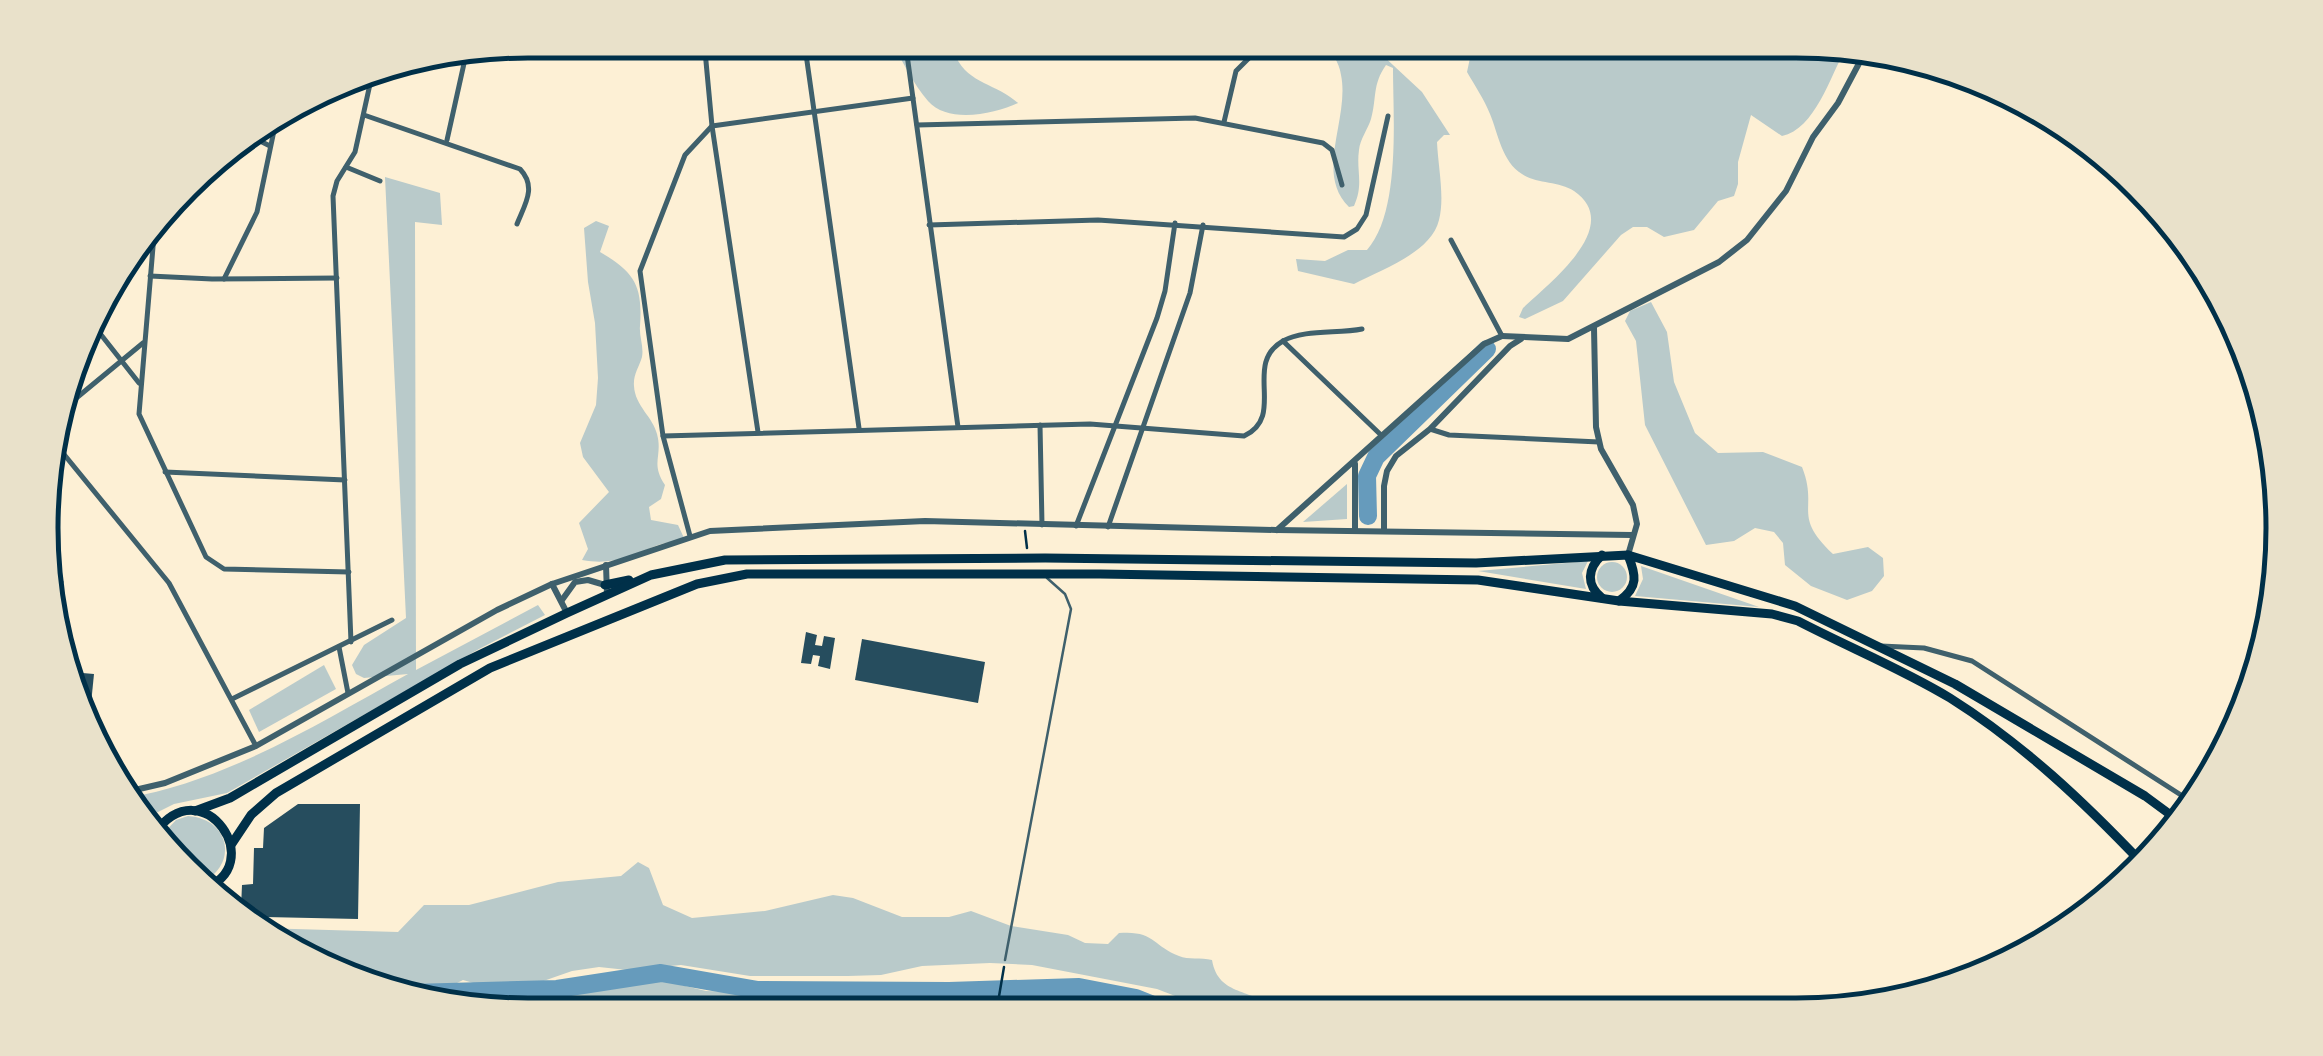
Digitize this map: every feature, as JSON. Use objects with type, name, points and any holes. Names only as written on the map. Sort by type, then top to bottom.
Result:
[{"type":"main road","points":[[1619,601],[1636,581],[1628,554]]},
{"type":"main road","points":[[162,823],[173,815],[230,798],[460,664],[606,590],[651,574],[724,560],[1027,558],[1476,563],[1628,554],[1795,606],[1972,694],[2168,813]]},
{"type":"main road","points":[[1602,555],[1589,579],[1592,588],[1605,599]]},
{"type":"main road","points":[[231,845],[251,814],[276,793],[466,680],[697,584],[737,576],[1041,574],[1478,580],[1619,601],[1772,614],[1798,621],[1946,696],[1981,719],[2030,754],[2134,855]]},
{"type":"main road","points":[[606,590],[608,619]]},
{"type":"main road","points":[[567,612],[582,630]]},
{"type":"main road","points":[[195,811],[219,822],[231,845],[231,859],[219,880]]},
{"type":"street","points":[[706,58],[712,126],[758,432]]},
{"type":"street","points":[[806,58],[860,428]]},
{"type":"street","points":[[907,58],[958,426]]},
{"type":"street","points":[[1224,122],[1236,71],[1249,58]]},
{"type":"street","points":[[446,141],[465,62]]},
{"type":"street","points":[[1276,530],[1484,344],[1502,336],[1568,338],[1720,262],[1747,240],[1786,191],[1813,137],[1838,103],[1859,63]]},
{"type":"street","points":[[351,642],[334,196],[336,181],[355,152],[370,85]]},
{"type":"street","points":[[690,536],[664,436],[640,271],[685,155],[712,126],[913,98]]},
{"type":"street","points":[[364,115],[520,169],[528,178],[530,191],[517,224]]},
{"type":"street","points":[[930,225],[1098,220],[1344,236],[1357,229],[1366,215],[1388,116]]},
{"type":"street","points":[[917,125],[1195,118],[1224,122],[1323,143],[1332,150],[1342,185]]},
{"type":"street","points":[[224,279],[257,212],[273,133]]},
{"type":"street","points":[[261,141],[270,146]]},
{"type":"street","points":[[346,167],[380,181]]},
{"type":"street","points":[[1076,526],[1118,426],[1161,305],[1175,223]]},
{"type":"street","points":[[1108,527],[1190,292],[1203,225]]},
{"type":"street","points":[[1451,240],[1510,346]]},
{"type":"street","points":[[153,245],[139,414],[212,564],[224,569],[349,572]]},
{"type":"street","points":[[150,276],[337,278]]},
{"type":"street","points":[[1594,328],[1600,442],[1634,505],[1637,524],[1628,554]]},
{"type":"street","points":[[664,436],[1040,425],[1118,426],[1244,436],[1256,431],[1263,422],[1266,363],[1271,351],[1283,340],[1362,330]]},
{"type":"street","points":[[100,333],[141,386]]},
{"type":"street","points":[[1384,530],[1388,472],[1396,456],[1430,428],[1510,346],[1524,338]]},
{"type":"street","points":[[1283,340],[1380,434]]},
{"type":"street","points":[[76,397],[144,341]]},
{"type":"street","points":[[1040,425],[1042,524]]},
{"type":"street","points":[[1430,428],[1449,435],[1600,442]]},
{"type":"street","points":[[64,454],[169,582],[256,746]]},
{"type":"street","points":[[1355,462],[1356,530]]},
{"type":"street","points":[[165,472],[345,480]]},
{"type":"street","points":[[137,789],[165,783],[256,746],[497,610],[552,584],[710,531],[924,521],[1632,535]]},
{"type":"street","points":[[562,600],[575,582],[588,580],[606,590],[606,566]]},
{"type":"street","points":[[552,584],[567,612]]},
{"type":"street","points":[[232,699],[392,620]]},
{"type":"street","points":[[1875,646],[1924,648],[1972,661],[2181,796]]},
{"type":"street","points":[[338,648],[348,694]]},
{"type":"lane","points":[[1006,960],[1071,610],[1066,594],[1041,574]]},
{"type":"path","points":[[1025,524],[1027,558]]},
{"type":"path","points":[[999,998],[1006,960]]},
{"type":"shaded area","points":[[901,58],[957,58],[968,73],[1018,103],[997,111],[959,115],[937,108],[918,87]]},
{"type":"shaded area","points":[[1335,58],[1385,58],[1422,92],[1450,135],[1437,142],[1441,201],[1434,232],[1404,259],[1354,284],[1298,271],[1296,259],[1325,261],[1348,250],[1367,250],[1378,233],[1390,189],[1393,68],[1386,65],[1379,79],[1371,119],[1360,146],[1357,198],[1354,206],[1349,207],[1334,178],[1342,92]]},
{"type":"shaded area","points":[[1470,58],[1840,60],[1812,113],[1794,131],[1782,136],[1751,115],[1738,162],[1734,196],[1718,201],[1694,230],[1664,237],[1647,227],[1633,227],[1621,235],[1563,301],[1525,319],[1519,317],[1523,308],[1577,254],[1591,221],[1587,205],[1574,191],[1515,169],[1467,72]]},
{"type":"shaded area","points":[[385,177],[440,193],[442,225],[415,222],[416,670],[538,605],[545,615],[227,793],[174,804],[155,814],[141,795],[237,764],[408,674],[364,678],[356,674],[352,665],[364,645],[406,618]]},
{"type":"shaded area","points":[[596,221],[609,226],[600,252],[628,273],[640,300],[642,357],[634,386],[637,400],[657,434],[657,465],[665,485],[661,499],[649,507],[651,520],[678,525],[684,538],[601,562],[582,560],[588,549],[579,523],[609,492],[583,457],[580,443],[596,405],[598,378],[584,228]]},
{"type":"shaded area","points":[[1651,302],[1667,332],[1674,382],[1695,433],[1718,453],[1763,452],[1802,467],[1809,520],[1820,541],[1833,554],[1868,547],[1883,558],[1884,576],[1872,591],[1847,600],[1811,586],[1785,565],[1783,543],[1774,532],[1755,528],[1734,541],[1706,545],[1645,425],[1636,341],[1625,321],[1630,311]]},
{"type":"shaded area","points":[[1347,484],[1347,519],[1303,522]]},
{"type":"shaded area","points":[[1588,561],[1582,573],[1586,589],[1478,571]]},
{"type":"shaded area","points":[[1612,562],[1623,566],[1627,577],[1623,588],[1612,592],[1601,588],[1597,577],[1601,566]]},
{"type":"shaded area","points":[[1641,566],[1759,607],[1635,596],[1643,579]]},
{"type":"shaded area","points":[[324,665],[336,689],[259,732],[249,710]]},
{"type":"shaded area","points":[[188,816],[203,819],[221,835],[224,857],[211,876],[167,829],[176,820]]},
{"type":"shaded area","points":[[638,862],[649,868],[663,905],[692,918],[765,911],[833,895],[853,898],[902,917],[949,917],[971,911],[1011,926],[1068,935],[1085,943],[1108,944],[1119,933],[1139,934],[1179,956],[1212,960],[1222,981],[1256,998],[1180,998],[1157,989],[1032,965],[990,963],[922,966],[881,975],[848,976],[750,976],[681,965],[627,970],[599,967],[572,971],[532,985],[463,980],[451,986],[454,992],[377,974],[320,950],[283,929],[398,932],[424,905],[469,905],[558,882],[621,876]]},
{"type":"shaded area","points":[[652,978],[706,991],[897,997],[939,992],[1009,992],[1036,986],[1130,998],[511,997]]},
{"type":"building","points":[[806,632],[817,635],[815,645],[822,646],[824,636],[835,638],[830,669],[818,666],[820,656],[813,655],[811,664],[801,663]]},
{"type":"building","points":[[862,639],[985,662],[978,703],[855,680]]},
{"type":"building","points":[[80,673],[94,674],[91,703]]},
{"type":"building","points":[[298,804],[360,804],[358,919],[265,918],[241,900],[242,885],[253,884],[254,848],[263,848],[264,828]]},
{"type":"waterway","points":[[1368,516],[1367,476],[1376,457],[1487,349]]},
{"type":"waterway","points":[[454,992],[557,989],[661,973],[758,990],[1079,987],[1136,998]]}]
